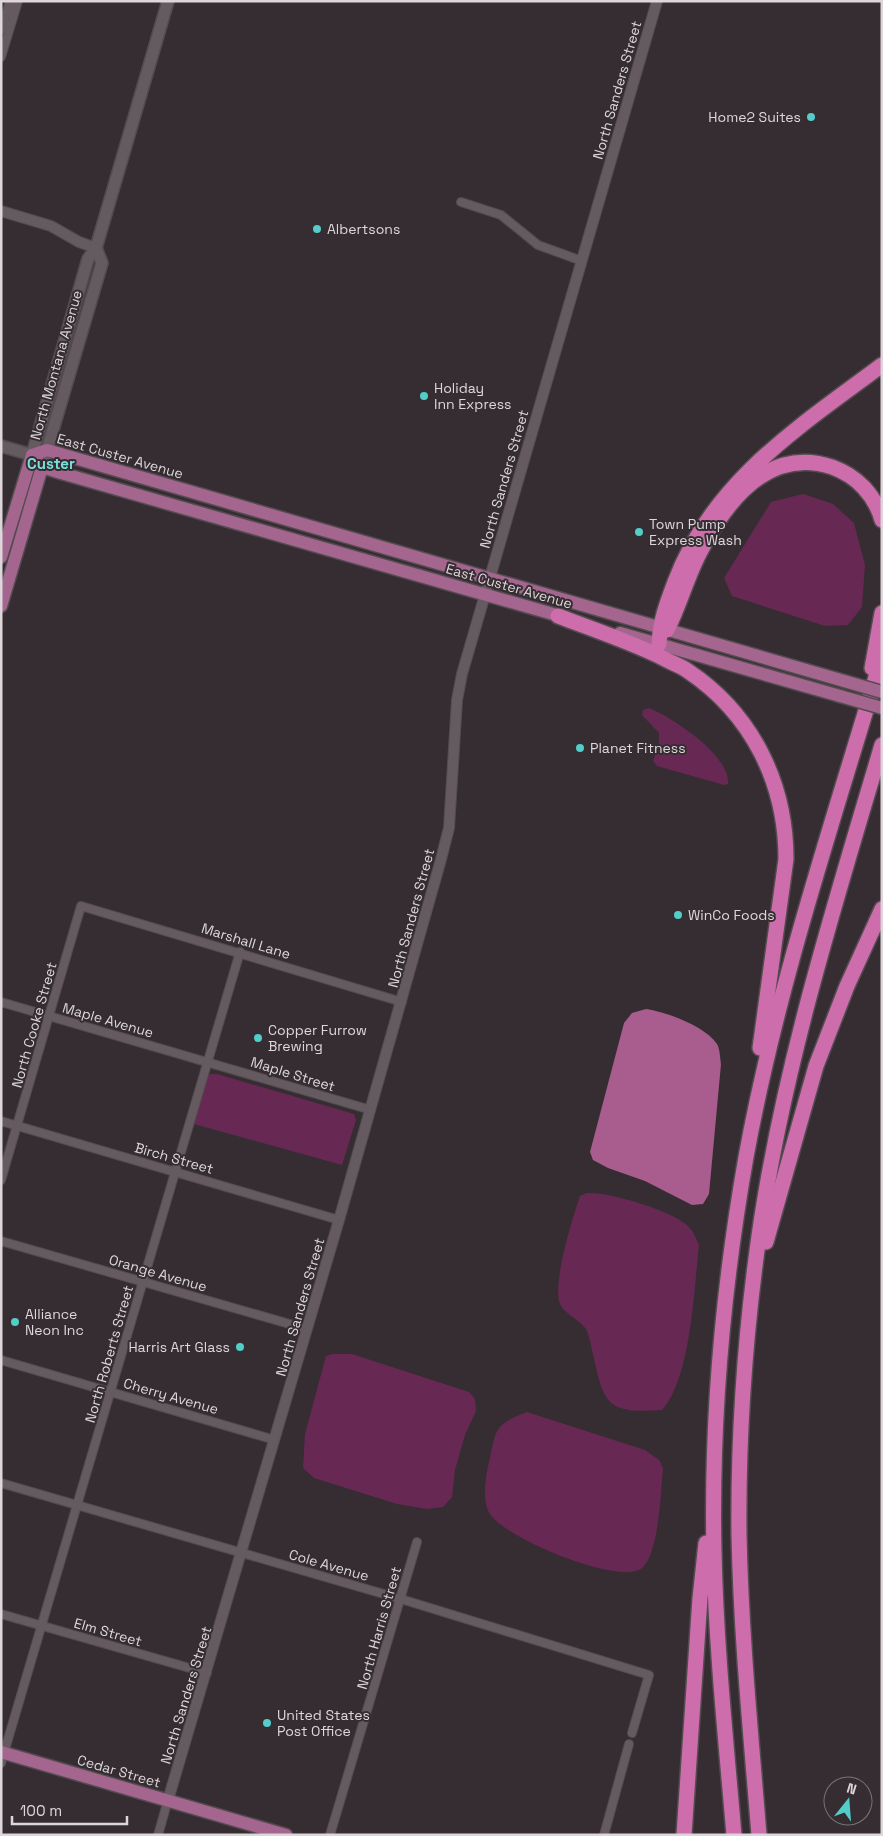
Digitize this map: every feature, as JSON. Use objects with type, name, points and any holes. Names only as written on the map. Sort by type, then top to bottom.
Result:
[{"type":"highway","points":[[659,644],[680,567],[699,532],[720,500],[743,474],[790,433],[882,364]]},
{"type":"highway","points":[[663,629],[701,549],[717,524],[751,482],[769,470],[786,464],[803,462],[822,464],[841,470],[869,493],[876,502],[882,520]]},
{"type":"highway","points":[[855,749],[882,613]]},
{"type":"highway","points":[[558,616],[645,650],[688,670],[740,718],[760,748],[774,778],[786,830],[786,859],[724,1314],[715,1464],[700,1598],[684,1835]]},
{"type":"highway","points":[[746,1156],[778,1010],[882,657]]},
{"type":"highway","points":[[759,1835],[742,1618],[739,1543],[742,1407],[752,1294],[767,1182],[792,1062],[818,962],[882,746]]},
{"type":"highway","points":[[752,1294],[816,1066],[847,986],[882,909]]},
{"type":"highway","points":[[715,1464],[716,1604],[734,1835]]},
{"type":"main road","name":"North Montana Avenue","points":[[1,558],[88,259],[96,248],[168,1]]},
{"type":"main road","name":"North Montana Avenue","points":[[1,606],[102,263],[96,248]]},
{"type":"main road","points":[[1,446],[32,455],[42,467]]},
{"type":"main road","name":"East Custer Avenue","points":[[32,455],[47,450],[882,692]]},
{"type":"main road","name":"East Custer Avenue","points":[[42,467],[882,708]]},
{"type":"main road","name":"Cedar Street","points":[[2,1756],[168,1800],[286,1835]]},
{"type":"street","points":[[1,30],[10,1]]},
{"type":"street","points":[[1,57],[18,1]]},
{"type":"street","name":"North Sanders Street","points":[[158,1835],[207,1674],[402,1002],[449,828],[457,700],[462,674],[657,1]]},
{"type":"street","points":[[461,202],[501,215],[538,245],[582,261]]},
{"type":"street","points":[[1,210],[51,226],[78,242],[96,248]]},
{"type":"street","name":"Marshall Lane","points":[[82,906],[402,1002]]},
{"type":"street","name":"North Cooke Street","points":[[1,1180],[82,906]]},
{"type":"street","name":"North Roberts Street","points":[[2,1756],[43,1626],[240,952]]},
{"type":"street","name":"Maple Avenue","points":[[1,1002],[208,1062]]},
{"type":"street","name":"Maple Street","points":[[208,1062],[371,1110]]},
{"type":"street","name":"Birch Street","points":[[1,1121],[339,1220]]},
{"type":"street","name":"Orange Avenue","points":[[1,1241],[307,1330]]},
{"type":"street","name":"Cherry Avenue","points":[[1,1360],[275,1440]]},
{"type":"street","name":"Cole Avenue","points":[[1,1483],[401,1599],[649,1675],[632,1733]]},
{"type":"street","name":"North Harris Street","points":[[330,1835],[417,1542]]},
{"type":"street","name":"Elm Street","points":[[1,1614],[207,1674]]},
{"type":"street","points":[[604,1835],[629,1744]]},
{"type":"shaded area","points":[[803,494],[833,504],[854,523],[865,565],[862,607],[848,625],[825,626],[732,596],[724,578],[771,502]]},
{"type":"shaded area","points":[[649,708],[685,729],[710,750],[726,773],[728,784],[724,785],[657,766],[653,761],[659,744],[659,733],[642,715],[643,710]]},
{"type":"shaded area","points":[[646,1009],[664,1013],[695,1026],[711,1037],[719,1048],[721,1064],[709,1194],[703,1204],[692,1205],[645,1181],[608,1168],[593,1160],[590,1152],[624,1023],[632,1013]]},
{"type":"shaded area","points":[[210,1074],[217,1074],[354,1114],[356,1120],[342,1165],[194,1124],[207,1077]]},
{"type":"shaded area","points":[[587,1193],[623,1198],[664,1212],[687,1225],[699,1245],[690,1332],[685,1355],[672,1396],[662,1410],[629,1410],[618,1407],[611,1402],[605,1395],[601,1384],[587,1331],[581,1323],[564,1310],[559,1301],[558,1291],[561,1264],[580,1196]]},
{"type":"shaded area","points":[[332,1354],[352,1354],[469,1392],[475,1399],[476,1411],[465,1435],[455,1470],[452,1497],[443,1507],[427,1509],[397,1504],[314,1478],[303,1468],[305,1434],[326,1356]]},
{"type":"shaded area","points":[[527,1412],[645,1450],[659,1460],[663,1468],[656,1536],[648,1561],[642,1568],[630,1572],[611,1571],[563,1557],[517,1535],[500,1524],[490,1514],[487,1508],[485,1487],[488,1464],[496,1433],[503,1424]]},
{"type":"place","name":"Home2 Suites","points":[[811,117]]},
{"type":"place","name":"Albertsons","points":[[317,229]]},
{"type":"place","name":"Holiday Inn Express","points":[[424,396]]},
{"type":"place","name":"Town Pump Express Wash","points":[[639,532]]},
{"type":"place","name":"Planet Fitness","points":[[580,748]]},
{"type":"place","name":"WinCo Foods","points":[[678,915]]},
{"type":"place","name":"Copper Furrow Brewing","points":[[258,1038]]},
{"type":"place","name":"Alliance Neon Inc","points":[[15,1322]]},
{"type":"place","name":"Harris Art Glass","points":[[240,1347]]},
{"type":"place","name":"United States Post Office","points":[[267,1723]]},
{"type":"district","name":"Custer","points":[[51,463]]}]
